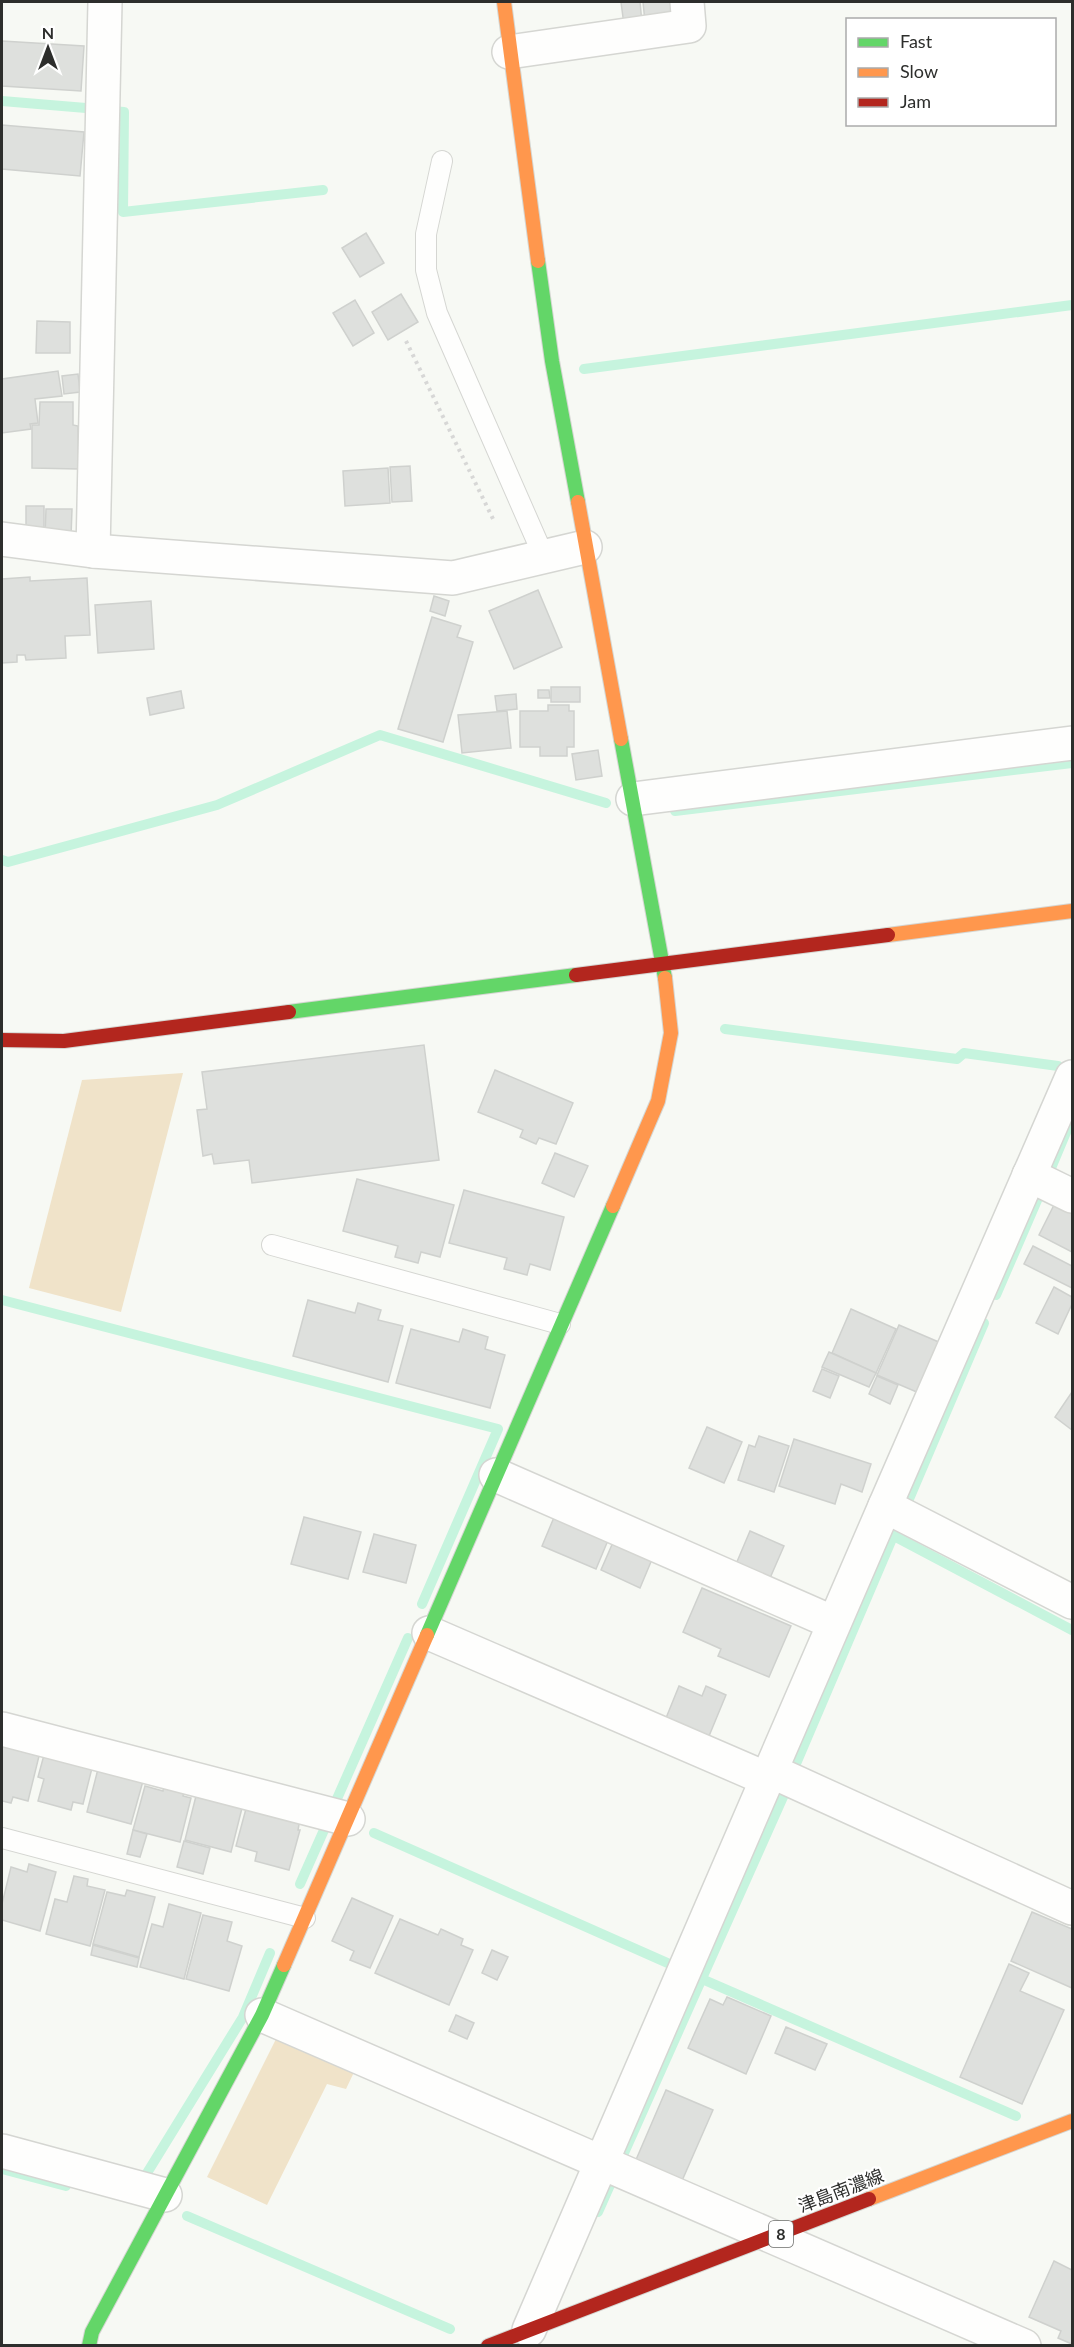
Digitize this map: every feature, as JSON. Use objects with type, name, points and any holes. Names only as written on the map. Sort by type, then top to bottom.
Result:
[{"type":"street","points":[[93,551],[105,2]]},
{"type":"street","points":[[88,2346],[92,2332],[261,2015],[305,1918],[658,1101],[671,1033],[663,965],[552,361],[504,2]]},
{"type":"street","points":[[509,52],[689,26],[687,2]]},
{"type":"street","points":[[2,539],[93,551],[453,578],[585,547]]},
{"type":"street","points":[[633,799],[1072,743]]},
{"type":"street","points":[[2,1040],[64,1041],[1072,911]]},
{"type":"street","points":[[525,2338],[1072,1077]]},
{"type":"street","points":[[1029,1175],[1072,1196]]},
{"type":"street","points":[[496,1475],[834,1623]]},
{"type":"street","points":[[885,1506],[1072,1602]]},
{"type":"street","points":[[429,1633],[769,1775],[1072,1908]]},
{"type":"street","points":[[2,1729],[348,1819]]},
{"type":"street","points":[[261,2015],[1024,2346]]},
{"type":"street","name":"津島南濃線","points":[[488,2346],[525,2338],[773,2237],[1072,2121]]},
{"type":"street","points":[[2,2151],[165,2195]]},
{"type":"lane","points":[[442,161],[426,234],[426,270],[437,313],[530,560]]},
{"type":"lane","points":[[272,1245],[561,1324]]},
{"type":"lane","points":[[2,1838],[305,1918]]},
{"type":"path","points":[[406,341],[530,560]]},
{"type":"shaded area","points":[[183,1073],[121,1312],[29,1288],[82,1080]]},
{"type":"shaded area","points":[[278,2035],[356,2068],[346,2089],[327,2084],[267,2205],[207,2177]]},
{"type":"building","points":[[621,2],[640,2],[642,23],[624,25]]},
{"type":"building","points":[[643,2],[672,2],[674,19],[645,22]]},
{"type":"building","points":[[2,41],[84,46],[81,91],[2,86]]},
{"type":"building","points":[[2,125],[84,132],[80,176],[2,169]]},
{"type":"building","points":[[366,233],[384,263],[360,277],[342,248]]},
{"type":"building","points":[[401,294],[418,322],[388,340],[372,312]]},
{"type":"building","points":[[355,300],[374,333],[353,346],[333,313]]},
{"type":"building","points":[[37,321],[70,322],[70,353],[36,353]]},
{"type":"building","points":[[58,371],[62,396],[35,399],[38,423],[30,424],[31,429],[2,433],[2,379]]},
{"type":"building","points":[[78,374],[80,392],[64,394],[62,376]]},
{"type":"building","points":[[40,402],[73,402],[73,425],[78,426],[78,469],[32,468],[32,425],[39,425]]},
{"type":"building","points":[[410,466],[412,501],[392,502],[390,467]]},
{"type":"building","points":[[388,468],[390,503],[345,506],[343,471]]},
{"type":"building","points":[[26,506],[44,506],[44,536],[26,536]]},
{"type":"building","points":[[46,509],[72,509],[71,537],[45,536]]},
{"type":"building","points":[[30,577],[30,581],[87,578],[90,635],[65,636],[66,658],[26,660],[25,655],[17,655],[17,662],[2,663],[2,579]]},
{"type":"building","points":[[538,590],[562,647],[514,669],[489,611]]},
{"type":"building","points":[[434,596],[449,601],[445,616],[430,611]]},
{"type":"building","points":[[151,601],[154,649],[98,653],[95,605]]},
{"type":"building","points":[[432,617],[461,626],[457,637],[473,642],[443,742],[398,729]]},
{"type":"building","points":[[551,687],[580,687],[580,702],[551,702]]},
{"type":"building","points":[[538,690],[549,690],[550,698],[538,698]]},
{"type":"building","points":[[181,691],[184,708],[150,715],[147,698]]},
{"type":"building","points":[[516,694],[517,709],[497,711],[495,696]]},
{"type":"building","points":[[548,705],[569,705],[569,711],[574,711],[574,747],[567,747],[567,756],[540,756],[540,747],[520,747],[520,711],[548,711]]},
{"type":"building","points":[[507,711],[511,748],[462,753],[458,715]]},
{"type":"building","points":[[598,750],[602,776],[576,780],[572,754]]},
{"type":"building","points":[[424,1045],[439,1160],[252,1183],[249,1160],[214,1164],[212,1154],[203,1156],[197,1110],[207,1109],[202,1072]]},
{"type":"building","points":[[495,1070],[573,1103],[556,1144],[539,1138],[536,1144],[520,1137],[523,1130],[478,1112]]},
{"type":"building","points":[[555,1153],[588,1166],[574,1197],[542,1183]]},
{"type":"building","points":[[357,1179],[454,1205],[440,1257],[421,1252],[418,1263],[395,1257],[398,1246],[343,1231]]},
{"type":"building","points":[[464,1190],[564,1217],[550,1270],[530,1264],[527,1275],[504,1269],[507,1258],[449,1243]]},
{"type":"building","points":[[1056,1201],[1072,1210],[1072,1252],[1039,1235]]},
{"type":"building","points":[[1033,1246],[1072,1266],[1072,1288],[1024,1264]]},
{"type":"building","points":[[1054,1287],[1072,1297],[1072,1304],[1058,1334],[1036,1323]]},
{"type":"building","points":[[308,1300],[355,1313],[358,1303],[381,1310],[378,1320],[403,1326],[388,1382],[293,1356]]},
{"type":"building","points":[[851,1309],[896,1329],[876,1373],[832,1353]]},
{"type":"building","points":[[899,1325],[941,1343],[919,1393],[877,1375]]},
{"type":"building","points":[[411,1329],[459,1342],[463,1329],[488,1337],[485,1349],[505,1355],[490,1408],[396,1383]]},
{"type":"building","points":[[829,1352],[876,1373],[869,1387],[822,1367]]},
{"type":"building","points":[[822,1369],[839,1376],[830,1398],[813,1391]]},
{"type":"building","points":[[877,1376],[898,1385],[890,1404],[869,1394]]},
{"type":"building","points":[[1072,1392],[1072,1430],[1055,1417]]},
{"type":"building","points":[[707,1427],[742,1442],[724,1483],[689,1468]]},
{"type":"building","points":[[759,1436],[789,1446],[774,1492],[738,1480],[749,1445],[755,1447]]},
{"type":"building","points":[[794,1439],[871,1464],[862,1492],[841,1484],[835,1504],[779,1486]]},
{"type":"building","points":[[555,1515],[609,1538],[596,1569],[542,1546]]},
{"type":"building","points":[[304,1517],[361,1532],[348,1579],[291,1564]]},
{"type":"building","points":[[750,1531],[784,1546],[770,1578],[736,1564]]},
{"type":"building","points":[[374,1534],[416,1545],[406,1583],[363,1572]]},
{"type":"building","points":[[614,1540],[653,1557],[640,1588],[601,1570]]},
{"type":"building","points":[[702,1588],[791,1626],[769,1677],[718,1656],[721,1649],[683,1632]]},
{"type":"building","points":[[679,1686],[702,1696],[706,1686],[726,1695],[709,1736],[666,1718]]},
{"type":"building","points":[[2,1746],[39,1756],[28,1801],[13,1797],[11,1803],[2,1801]]},
{"type":"building","points":[[44,1755],[92,1768],[83,1804],[73,1802],[71,1810],[38,1801],[44,1779],[38,1777]]},
{"type":"building","points":[[98,1769],[143,1781],[131,1824],[87,1812]]},
{"type":"building","points":[[145,1786],[163,1791],[164,1786],[184,1791],[183,1796],[191,1798],[180,1842],[133,1830]]},
{"type":"building","points":[[197,1792],[243,1804],[231,1852],[185,1840]]},
{"type":"building","points":[[247,1805],[300,1819],[298,1830],[300,1830],[289,1870],[255,1861],[257,1852],[236,1846]]},
{"type":"building","points":[[133,1830],[147,1834],[140,1857],[127,1854]]},
{"type":"building","points":[[184,1841],[210,1848],[203,1874],[177,1867]]},
{"type":"building","points":[[29,1864],[56,1872],[40,1931],[2,1920],[2,1904],[11,1867],[27,1872]]},
{"type":"building","points":[[74,1876],[88,1879],[87,1886],[105,1890],[90,1946],[46,1934],[55,1899],[67,1902]]},
{"type":"building","points":[[127,1890],[155,1897],[139,1957],[93,1944],[107,1892],[125,1896]]},
{"type":"building","points":[[352,1898],[393,1916],[370,1968],[350,1960],[354,1951],[332,1941]]},
{"type":"building","points":[[169,1904],[201,1913],[184,1979],[140,1967],[152,1924],[163,1927]]},
{"type":"building","points":[[1032,1912],[1072,1929],[1072,1988],[1011,1961]]},
{"type":"building","points":[[203,1915],[232,1922],[227,1941],[242,1946],[229,1991],[186,1979]]},
{"type":"building","points":[[400,1919],[438,1935],[441,1929],[463,1939],[461,1945],[473,1950],[449,2005],[375,1973]]},
{"type":"building","points":[[93,1945],[139,1958],[137,1967],[91,1955]]},
{"type":"building","points":[[492,1950],[508,1957],[497,1980],[482,1973]]},
{"type":"building","points":[[1009,1964],[1029,1973],[1020,1991],[1064,2010],[1022,2104],[960,2077]]},
{"type":"building","points":[[727,1997],[771,2016],[746,2074],[688,2048],[710,1999],[723,2005]]},
{"type":"building","points":[[456,2015],[474,2023],[467,2039],[449,2031]]},
{"type":"building","points":[[786,2027],[827,2044],[815,2070],[775,2053]]},
{"type":"building","points":[[666,2090],[713,2110],[681,2183],[635,2162]]},
{"type":"building","points":[[1054,2261],[1072,2270],[1072,2344],[1058,2338],[1061,2331],[1029,2317]]},
{"type":"waterway","points":[[2,101],[86,108]]},
{"type":"waterway","points":[[112,111],[124,112],[123,212],[323,190]]},
{"type":"waterway","points":[[584,369],[1072,305]]},
{"type":"waterway","points":[[2,860],[8,862],[217,805],[380,735],[606,803]]},
{"type":"waterway","points":[[675,811],[1072,763]]},
{"type":"waterway","points":[[725,1029],[957,1059],[964,1053],[1058,1066]]},
{"type":"waterway","points":[[1051,1168],[1072,1118]]},
{"type":"waterway","points":[[996,1295],[1038,1198]]},
{"type":"waterway","points":[[2,1300],[498,1429],[422,1604]]},
{"type":"waterway","points":[[909,1499],[984,1323]]},
{"type":"waterway","points":[[795,1766],[894,1534]]},
{"type":"waterway","points":[[894,1536],[1072,1630]]},
{"type":"waterway","points":[[336,1801],[408,1638]]},
{"type":"waterway","points":[[624,2153],[783,1797]]},
{"type":"waterway","points":[[300,1884],[324,1830]]},
{"type":"waterway","points":[[374,1833],[672,1965]]},
{"type":"waterway","points":[[147,2173],[243,2017],[270,1953]]},
{"type":"waterway","points":[[702,1979],[1016,2116]]},
{"type":"waterway","points":[[2,2169],[66,2186]]},
{"type":"waterway","points":[[598,2212],[610,2185]]},
{"type":"waterway","points":[[187,2216],[450,2329]]},
{"type":"traffic: fast","points":[[538,261],[552,361],[578,502]]},
{"type":"traffic: fast","points":[[621,739],[665,978]]},
{"type":"traffic: fast","points":[[289,1012],[576,975]]},
{"type":"traffic: fast","points":[[427,1635],[613,1206]]},
{"type":"traffic: fast","points":[[89,2346],[92,2332],[262,2015],[284,1965]]},
{"type":"traffic: slow","points":[[504,2],[538,261]]},
{"type":"traffic: slow","points":[[578,502],[621,739]]},
{"type":"traffic: slow","points":[[888,935],[1072,911]]},
{"type":"traffic: slow","points":[[613,1206],[658,1101],[671,1033],[665,978]]},
{"type":"traffic: slow","points":[[284,1965],[427,1635]]},
{"type":"traffic: slow","points":[[869,2199],[1072,2121]]},
{"type":"traffic: jam","points":[[576,975],[888,935]]},
{"type":"traffic: jam","points":[[2,1040],[64,1041],[289,1012]]},
{"type":"traffic: jam","points":[[488,2346],[869,2199]]}]
